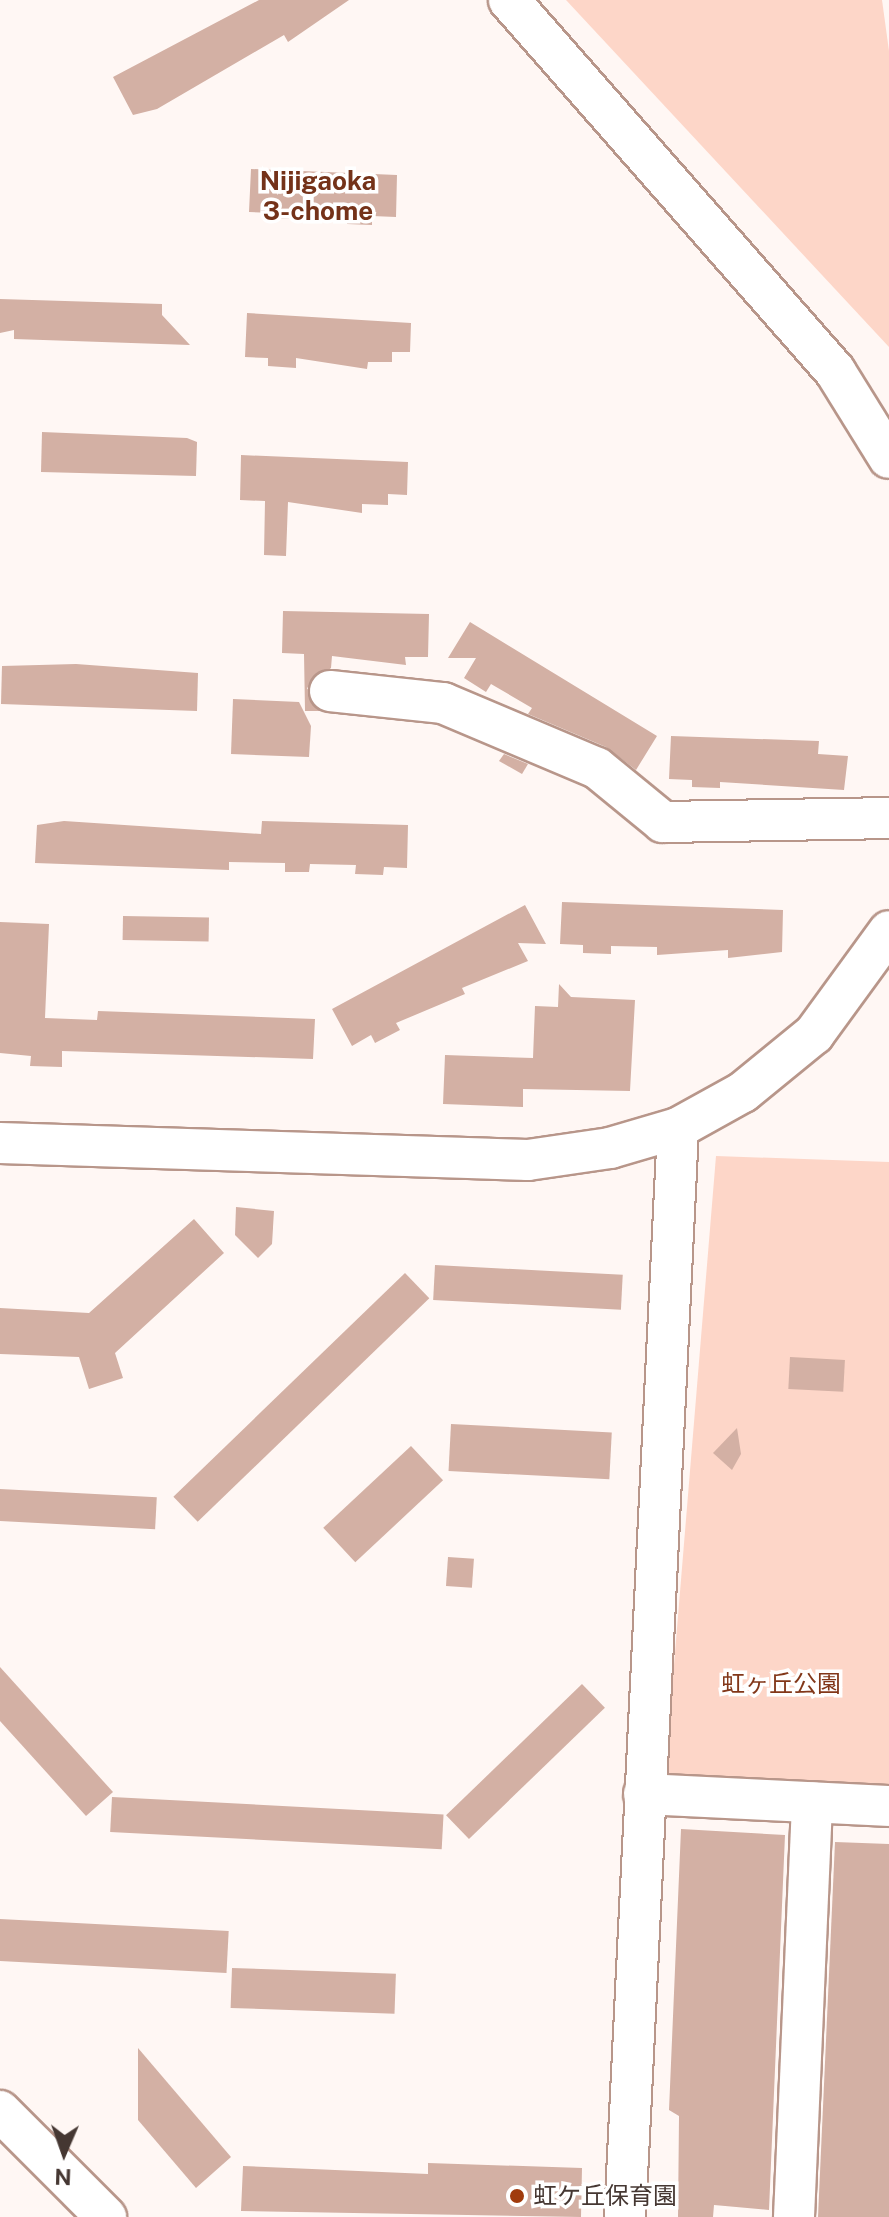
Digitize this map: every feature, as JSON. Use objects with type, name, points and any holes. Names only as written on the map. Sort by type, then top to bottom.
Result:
[{"type":"street","points":[[509,0],[835,371],[889,458]]},
{"type":"street","points":[[330,691],[443,703],[597,768],[663,822],[889,818]]},
{"type":"street","points":[[0,1143],[528,1160],[678,1128],[743,1092],[814,1034],[889,931]]},
{"type":"street","points":[[625,2217],[678,1128]]},
{"type":"street","points":[[644,1794],[889,1806]]},
{"type":"street","points":[[794,2217],[812,1802]]},
{"type":"street","points":[[0,2111],[106,2217]]},
{"type":"green space","points":[[566,0],[882,0],[889,51],[889,347]]},
{"type":"green space","name":"虹ヶ丘公園","points":[[716,1156],[889,1162],[889,1800],[663,1798]]},
{"type":"building","points":[[259,0],[349,0],[288,42],[284,35],[157,109],[133,115],[113,77]]},
{"type":"building","points":[[251,169],[397,175],[396,217],[372,216],[372,225],[347,224],[347,216],[273,219],[273,213],[249,212]]},
{"type":"building","points":[[0,299],[162,304],[162,315],[190,345],[14,339],[14,330],[0,333]]},
{"type":"building","points":[[247,313],[411,323],[410,352],[392,352],[392,362],[368,362],[367,369],[296,358],[296,368],[268,366],[268,358],[245,357]]},
{"type":"building","points":[[42,432],[187,438],[197,442],[196,476],[41,472]]},
{"type":"building","points":[[241,455],[408,462],[407,495],[388,494],[388,505],[362,504],[362,513],[288,502],[286,556],[264,555],[265,501],[240,500]]},
{"type":"building","points":[[283,611],[429,614],[428,657],[405,657],[406,665],[332,656],[331,668],[307,688],[321,711],[305,711],[304,654],[282,653]]},
{"type":"building","points":[[470,622],[657,736],[636,770],[606,747],[528,714],[532,708],[491,684],[486,692],[464,678],[476,658],[448,658]]},
{"type":"building","points":[[76,664],[198,673],[197,711],[1,704],[2,666]]},
{"type":"building","points":[[233,699],[299,702],[311,726],[309,757],[231,754]]},
{"type":"building","points":[[671,736],[819,741],[818,754],[848,756],[844,790],[720,782],[720,788],[692,787],[692,780],[669,779]]},
{"type":"building","points":[[504,754],[528,764],[522,774],[499,761]]},
{"type":"building","points":[[64,821],[261,834],[262,821],[408,825],[407,868],[384,867],[383,875],[355,874],[356,865],[310,864],[309,872],[285,872],[285,863],[229,862],[229,870],[35,863],[37,825]]},
{"type":"building","points":[[562,902],[783,910],[782,952],[728,958],[728,950],[657,955],[657,947],[611,946],[611,954],[583,953],[583,945],[560,944]]},
{"type":"building","points":[[525,905],[546,944],[518,943],[528,961],[462,988],[465,994],[396,1023],[400,1030],[375,1043],[371,1035],[352,1046],[332,1009]]},
{"type":"building","points":[[123,916],[209,918],[209,941],[123,940]]},
{"type":"building","points":[[0,922],[49,924],[45,1018],[97,1020],[98,1011],[315,1019],[313,1059],[62,1051],[62,1067],[30,1066],[31,1056],[0,1053]]},
{"type":"building","points":[[559,984],[571,997],[635,1000],[630,1091],[523,1089],[523,1107],[443,1104],[445,1055],[533,1058],[535,1006],[558,1007]]},
{"type":"building","points":[[236,1207],[274,1211],[272,1244],[258,1258],[235,1235]]},
{"type":"building","points":[[194,1219],[224,1253],[115,1353],[123,1378],[89,1389],[79,1357],[0,1354],[0,1308],[89,1313]]},
{"type":"building","points":[[435,1265],[623,1275],[621,1310],[433,1300]]},
{"type":"building","points":[[405,1273],[429,1298],[198,1522],[173,1497]]},
{"type":"building","points":[[790,1357],[845,1360],[843,1392],[788,1389]]},
{"type":"building","points":[[451,1424],[612,1432],[609,1479],[449,1471]]},
{"type":"building","points":[[737,1428],[741,1454],[732,1470],[713,1453]]},
{"type":"building","points":[[411,1446],[443,1480],[355,1562],[323,1528]]},
{"type":"building","points":[[0,1489],[157,1497],[155,1529],[0,1521]]},
{"type":"building","points":[[448,1557],[474,1559],[472,1588],[446,1586]]},
{"type":"building","points":[[0,1667],[113,1792],[86,1816],[0,1721]]},
{"type":"building","points":[[582,1684],[605,1708],[469,1839],[446,1815]]},
{"type":"building","points":[[112,1797],[444,1814],[442,1849],[110,1832]]},
{"type":"building","points":[[681,1829],[785,1835],[769,2210],[714,2205],[713,2217],[678,2217],[679,2116],[669,2110]]},
{"type":"building","points":[[835,1842],[889,1844],[889,2217],[818,2217]]},
{"type":"building","points":[[0,1919],[229,1931],[226,1973],[0,1961]]},
{"type":"building","points":[[232,1968],[396,1974],[395,2014],[231,2008]]},
{"type":"building","points":[[138,2048],[231,2157],[196,2188],[138,2120]]},
{"type":"building","points":[[428,2163],[582,2168],[581,2217],[241,2211],[243,2166],[428,2174]]},
{"type":"place","name":"虹ケ丘保育園","points":[[517,2196]]},
{"type":"district","name":"Nijigaoka 3-chome","points":[[318,196]]}]
